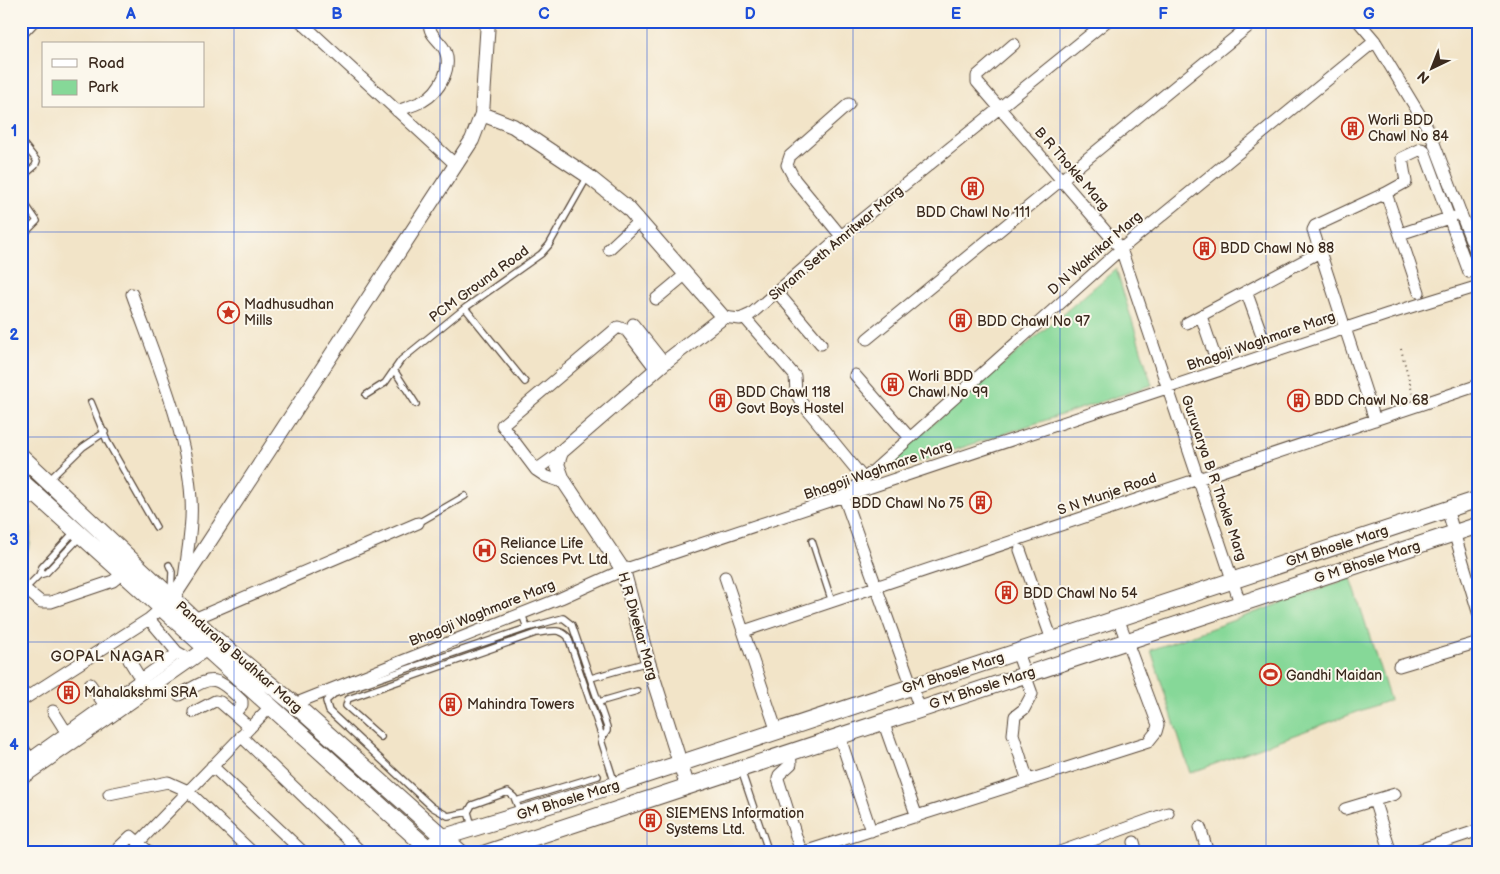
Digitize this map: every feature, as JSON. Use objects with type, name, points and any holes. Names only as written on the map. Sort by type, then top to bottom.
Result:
[{"type":"main road","name":"Pandurang Budhkar Marg","points":[[21,456],[48,481],[167,603],[210,643],[270,706],[430,850]]},
{"type":"main road","name":"Pandurang Budhkar Marg","points":[[21,480],[123,573],[194,619],[210,643],[294,704],[461,853]]},
{"type":"main road","name":"GM Bhosle Marg","points":[[430,850],[444,837],[472,829],[518,808],[615,785],[1479,499]]},
{"type":"main road","name":"G M Bhosle Marg","points":[[486,853],[687,785],[1479,525]]},
{"type":"street","points":[[300,21],[456,165]]},
{"type":"street","points":[[397,111],[424,101],[434,92],[445,74],[446,55],[443,47],[430,33],[429,21]]},
{"type":"street","points":[[21,701],[149,619],[167,603],[184,579],[472,140],[482,114],[488,21]]},
{"type":"street","name":"Sivram Seth Amritwar Marg","points":[[744,317],[751,314],[841,236],[1001,109],[1107,21]]},
{"type":"street","points":[[867,339],[1255,21]]},
{"type":"street","points":[[1358,21],[1375,41],[1429,130],[1479,261]]},
{"type":"street","name":"D N Wakrikar Marg","points":[[844,498],[1121,249],[1375,41]]},
{"type":"street","name":"B R Thokle Marg","points":[[1014,44],[976,79],[1121,249]]},
{"type":"street","points":[[841,236],[796,180],[787,165],[790,156],[849,104]]},
{"type":"street","points":[[482,114],[514,126],[588,176],[628,208],[723,317]]},
{"type":"street","points":[[1375,420],[1313,230],[1315,226],[1406,182],[1402,158],[1422,149],[1426,152],[1469,272]]},
{"type":"street","points":[[1386,193],[1419,292]]},
{"type":"street","points":[[1400,234],[1451,218]]},
{"type":"street","points":[[609,249],[639,221]]},
{"type":"street","name":"Guruvarya B R Thokle Marg","points":[[1121,249],[1240,604]]},
{"type":"street","points":[[1187,323],[1320,252]]},
{"type":"street","points":[[656,299],[686,274]]},
{"type":"street","name":"Bhagoji Waghmare Marg","points":[[294,704],[522,614],[624,570],[1479,286]]},
{"type":"street","points":[[777,292],[821,344]]},
{"type":"street","points":[[1246,292],[1263,338]]},
{"type":"street","points":[[132,294],[173,408],[190,484],[191,515],[184,579]]},
{"type":"street","points":[[1202,316],[1215,357]]},
{"type":"street","points":[[536,470],[561,452],[658,363],[723,317],[740,319],[744,317],[796,376],[796,393],[800,402],[864,479]]},
{"type":"street","points":[[633,324],[658,363]]},
{"type":"street","points":[[565,483],[545,476],[536,470],[503,429],[502,425],[618,327],[626,330],[658,363]]},
{"type":"street","points":[[855,375],[910,438]]},
{"type":"street","name":"S N Munje Road","points":[[744,631],[1479,385]]},
{"type":"street","name":"H R Divekar Marg","points":[[561,452],[557,464],[565,483],[624,570],[648,662],[687,785]]},
{"type":"street","points":[[844,498],[920,709]]},
{"type":"street","points":[[1446,509],[1479,615]]},
{"type":"street","points":[[194,619],[418,523]]},
{"type":"street","points":[[1020,550],[1052,640]]},
{"type":"street","points":[[23,591],[41,602],[51,602],[113,581],[123,573]]},
{"type":"street","points":[[725,577],[777,732]]},
{"type":"street","points":[[790,751],[791,764],[779,774],[778,779],[801,852],[917,817],[1148,742],[1156,732],[1158,725],[1118,618]]},
{"type":"street","points":[[149,619],[184,656]]},
{"type":"street","points":[[1399,666],[1479,642]]},
{"type":"street","points":[[21,778],[29,764],[184,656],[210,643]]},
{"type":"street","points":[[1017,652],[1032,694],[1024,709],[1015,716],[1013,734],[1028,781]]},
{"type":"street","points":[[129,660],[145,684]]},
{"type":"street","points":[[179,695],[206,680],[216,680],[242,701],[242,705],[235,713]]},
{"type":"street","points":[[90,684],[108,710]]},
{"type":"street","points":[[194,712],[218,701],[235,713],[249,728]]},
{"type":"street","points":[[139,842],[270,706]]},
{"type":"street","points":[[53,711],[70,737]]},
{"type":"street","points":[[883,721],[917,817]]},
{"type":"street","points":[[839,735],[871,831]]},
{"type":"street","points":[[240,736],[362,853]]},
{"type":"street","points":[[21,745],[29,764]]},
{"type":"street","points":[[212,766],[304,853]]},
{"type":"street","points":[[109,794],[168,782],[188,791],[253,853]]},
{"type":"street","points":[[1345,809],[1395,794]]},
{"type":"street","points":[[1374,800],[1391,853]]},
{"type":"street","points":[[1057,853],[1088,848],[1168,814]]},
{"type":"street","points":[[1200,827],[1208,853]]},
{"type":"street","points":[[1410,853],[1479,830]]},
{"type":"street","points":[[113,853],[130,836],[150,853]]},
{"type":"lane","points":[[21,38],[37,21]]},
{"type":"lane","points":[[21,141],[37,161],[35,166],[21,178]]},
{"type":"lane","name":"PCM Ground Road","points":[[366,395],[378,389],[401,360],[465,308],[541,254],[549,245],[588,176]]},
{"type":"lane","points":[[21,198],[36,216],[37,221],[21,237]]},
{"type":"lane","points":[[465,308],[525,382]]},
{"type":"lane","points":[[394,370],[416,404]]},
{"type":"lane","points":[[91,402],[105,432],[107,441],[156,527]]},
{"type":"lane","points":[[48,481],[83,448],[105,432]]},
{"type":"lane","points":[[21,507],[38,496]]},
{"type":"lane","points":[[418,523],[465,496]]},
{"type":"lane","points":[[23,591],[39,575],[46,573],[78,534]]},
{"type":"lane","points":[[812,541],[832,602]]},
{"type":"lane","points":[[167,603],[172,572],[169,565]]},
{"type":"lane","points":[[522,614],[527,628]]},
{"type":"lane","points":[[598,776],[518,808],[512,794],[508,792],[475,803],[468,812],[448,816],[437,810],[329,711],[326,701],[328,697],[456,652],[563,618],[570,621],[599,702],[607,727],[607,732],[602,737]]},
{"type":"lane","points":[[381,737],[346,706],[348,699],[536,633],[555,630],[562,632],[568,637],[602,737],[615,785]]},
{"type":"lane","points":[[452,641],[456,652]]},
{"type":"lane","points":[[591,678],[648,662]]},
{"type":"lane","points":[[599,702],[637,691]]},
{"type":"lane","points":[[361,764],[373,752]]},
{"type":"lane","points":[[740,768],[769,853]]},
{"type":"lane","points":[[468,812],[472,829]]},
{"type":"path","points":[[1400,349],[1416,406]]},
{"type":"green space","points":[[1116,269],[1152,385],[882,474],[882,467]]},
{"type":"green space","points":[[21,515],[31,528],[30,545],[21,564]]},
{"type":"green space","name":"Gandhi Maidan","points":[[1351,578],[1390,700],[1190,773],[1151,650]]},
{"type":"place","name":"Worli BDD Chawl No 84","points":[[1352,128]]},
{"type":"place","name":"BDD Chawl No 111","points":[[973,189]]},
{"type":"place","name":"BDD Chawl No 88","points":[[1204,248]]},
{"type":"place","name":"Madhusudhan Mills","points":[[228,312]]},
{"type":"place","name":"BDD Chawl No 97","points":[[961,321]]},
{"type":"place","name":"Worli BDD Chawl No 99","points":[[892,384]]},
{"type":"place","name":"BDD Chawl 118 Govt Boys Hostel","points":[[720,400]]},
{"type":"place","name":"BDD Chawl No 68","points":[[1298,400]]},
{"type":"place","name":"BDD Chawl No 75","points":[[980,503]]},
{"type":"place","name":"Reliance Life Sciences Pvt. Ltd","points":[[484,551]]},
{"type":"place","name":"BDD Chawl No 54","points":[[1007,593]]},
{"type":"place","name":"Gandhi Maidan","points":[[1270,675]]},
{"type":"place","name":"Mahalakshmi SRA","points":[[68,692]]},
{"type":"place","name":"Mahindra Towers","points":[[451,704]]},
{"type":"place","name":"SIEMENS Information Systems Ltd.","points":[[650,821]]},
{"type":"district","name":"GOPAL NAGAR","points":[[108,656]]}]
